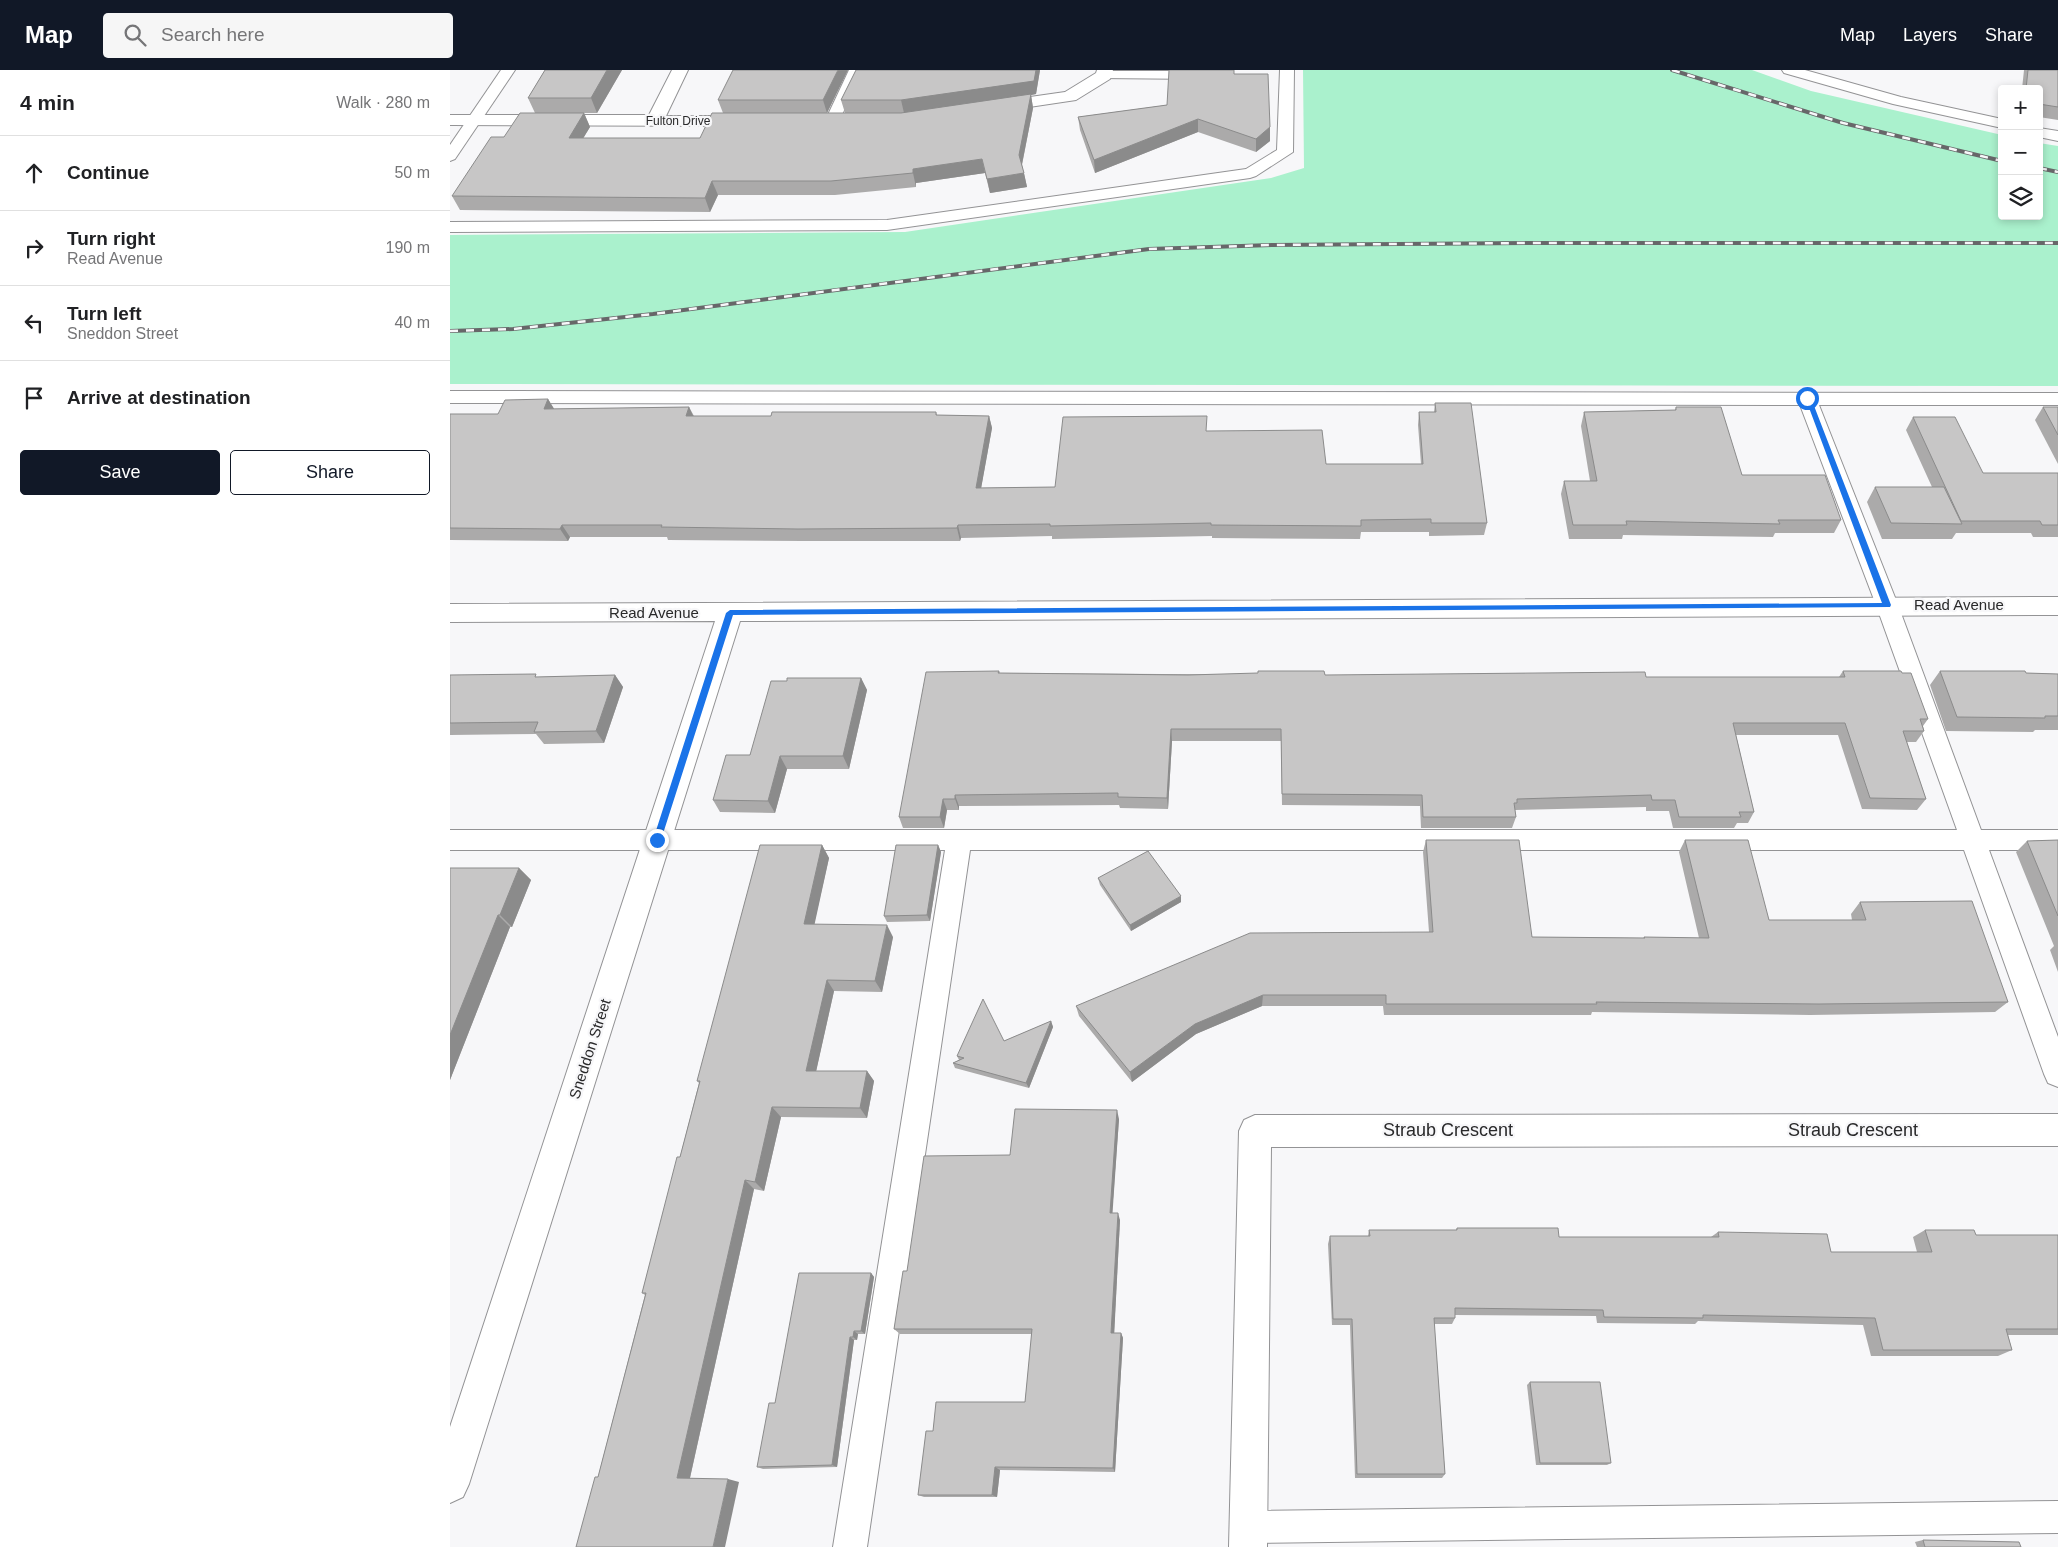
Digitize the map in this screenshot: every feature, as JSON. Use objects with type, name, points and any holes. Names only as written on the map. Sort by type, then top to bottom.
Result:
[{"type":"street","points":[[655,120],[680,70]]},
{"type":"street","points":[[982,109],[1070,96],[1104,72]]},
{"type":"street","name":"Fulton Drive","points":[[450,120],[764,120]]},
{"type":"street","points":[[813,120],[850,120]]},
{"type":"street","name":"Read Avenue","points":[[450,613],[730,613],[1887,605],[2058,606]]},
{"type":"street","name":"Sneddon Street","points":[[450,1484],[730,613]]},
{"type":"street","name":"Straub Crescent","points":[[1248,1537],[1255,1131],[2058,1130]]},
{"type":"lane","points":[[450,156],[508,70]]},
{"type":"lane","points":[[832,120],[856,70]]},
{"type":"lane","points":[[1789,70],[1898,101],[1998,123]]},
{"type":"lane","points":[[1104,72],[1210,75]]},
{"type":"lane","points":[[450,226],[887,225],[1250,173],[1285,152],[1287,72],[1268,75]]},
{"type":"lane","points":[[2043,133],[2058,136]]},
{"type":"lane","points":[[450,398],[2058,399]]},
{"type":"lane","points":[[1807,398],[1887,605],[2058,1074]]},
{"type":"lane","points":[[450,840],[2058,840]]},
{"type":"lane","points":[[850,1547],[959,841]]},
{"type":"lane","points":[[1248,1537],[2058,1517]]},
{"type":"green space","points":[[1303,70],[1752,70],[1811,91],[1998,134],[1998,220],[2043,220],[2043,144],[2058,146],[2058,386],[450,384],[450,235],[905,232],[1271,178],[1304,168]]},
{"type":"building","points":[[545,70],[607,70],[591,98],[528,98]]},
{"type":"building","points":[[733,70],[838,70],[823,100],[718,100]]},
{"type":"building","points":[[856,70],[1036,70],[1034,81],[901,100],[841,100]]},
{"type":"building","points":[[1169,70],[1234,70],[1234,74],[1268,74],[1270,127],[1256,139],[1198,119],[1094,160],[1078,117],[1167,105]]},
{"type":"building","points":[[2028,70],[2058,70],[2058,107],[2043,105],[2043,85],[2026,85]]},
{"type":"building","points":[[1031,94],[1019,155],[1024,173],[987,179],[982,159],[913,169],[913,173],[831,181],[712,181],[705,198],[452,196],[491,137],[504,137],[520,113],[584,113],[569,138],[700,138],[712,113],[901,113]]},
{"type":"building","points":[[548,399],[544,409],[689,407],[686,416],[771,416],[772,412],[936,412],[936,415],[989,416],[976,488],[1055,487],[1063,417],[1207,416],[1206,431],[1322,430],[1326,464],[1423,464],[1419,412],[1436,412],[1435,403],[1471,403],[1487,523],[1431,523],[1431,519],[1361,520],[1361,526],[1211,525],[1211,523],[1050,526],[1050,524],[958,525],[957,528],[798,529],[661,527],[662,525],[562,525],[560,529],[450,528],[450,414],[498,414],[505,400]]},
{"type":"building","points":[[1676,407],[1721,407],[1742,475],[1825,475],[1841,520],[1778,520],[1780,524],[1626,521],[1627,525],[1573,525],[1564,481],[1597,481],[1584,412],[1676,410]]},
{"type":"building","points":[[2043,407],[2058,407],[2058,435]]},
{"type":"building","points":[[1913,417],[1955,417],[1983,473],[2058,473],[2058,525],[2042,525],[2040,521],[1961,521]]},
{"type":"building","points":[[1875,487],[1944,487],[1962,524],[1891,523]]},
{"type":"building","points":[[999,671],[998,673],[1188,675],[1258,673],[1258,671],[1324,671],[1325,675],[1645,672],[1646,677],[1845,677],[1843,671],[1901,671],[1902,673],[1911,673],[1928,719],[1920,719],[1924,731],[1903,731],[1926,799],[1870,798],[1845,723],[1733,723],[1754,812],[1739,812],[1741,817],[1679,817],[1675,800],[1652,800],[1651,795],[1517,799],[1517,803],[1514,803],[1516,817],[1423,817],[1422,795],[1282,794],[1281,729],[1171,729],[1167,798],[1118,797],[1118,793],[955,795],[955,799],[943,799],[940,817],[899,817],[926,672]]},
{"type":"building","points":[[1940,671],[2025,671],[2026,673],[2058,674],[2058,716],[2045,716],[2045,718],[1957,717]]},
{"type":"building","points":[[536,674],[535,677],[615,675],[596,731],[534,732],[538,722],[450,723],[450,675]]},
{"type":"building","points":[[787,678],[861,678],[843,756],[780,756],[768,801],[713,800],[726,755],[750,755],[771,681],[787,681]]},
{"type":"building","points":[[1426,840],[1519,840],[1532,937],[1709,938],[1685,840],[1748,840],[1769,920],[1866,920],[1860,902],[1972,901],[2008,1002],[1386,1004],[1386,995],[1263,995],[1195,1024],[1130,1072],[1076,1006],[1250,933],[1433,932]]},
{"type":"building","points":[[2058,840],[2058,916],[2027,841]]},
{"type":"building","points":[[760,845],[822,845],[804,924],[887,925],[875,981],[827,980],[806,1071],[867,1071],[860,1108],[772,1107],[755,1182],[745,1180],[677,1478],[728,1479],[713,1547],[576,1547],[595,1477],[598,1477],[646,1293],[642,1293],[677,1157],[680,1157],[700,1081],[697,1081]]},
{"type":"building","points":[[896,845],[938,845],[927,915],[884,916]]},
{"type":"building","points":[[1148,851],[1181,896],[1130,925],[1098,878]]},
{"type":"building","points":[[450,868],[519,868],[450,1035]]},
{"type":"building","points":[[983,999],[1004,1041],[1051,1021],[1026,1083],[953,1063],[964,1058],[957,1056]]},
{"type":"building","points":[[1015,1109],[1117,1110],[1110,1213],[1118,1213],[1111,1333],[1121,1333],[1113,1468],[995,1467],[992,1495],[918,1495],[926,1431],[933,1431],[936,1402],[1025,1402],[1032,1329],[894,1329],[903,1271],[907,1271],[924,1156],[1010,1155]]},
{"type":"building","points":[[1457,1228],[1558,1228],[1559,1237],[1719,1237],[1718,1232],[1827,1234],[1831,1252],[1932,1252],[1925,1230],[1974,1230],[1976,1235],[2058,1235],[2058,1329],[2006,1329],[2012,1350],[1883,1350],[1875,1318],[1703,1315],[1703,1318],[1604,1317],[1603,1310],[1455,1308],[1455,1318],[1434,1318],[1445,1474],[1357,1474],[1352,1319],[1333,1319],[1330,1236],[1370,1236],[1369,1230],[1457,1230]]},
{"type":"building","points":[[799,1273],[871,1273],[861,1331],[854,1331],[853,1337],[850,1337],[832,1465],[757,1467],[769,1403],[775,1403]]},
{"type":"building","points":[[1530,1382],[1600,1382],[1611,1463],[1540,1463]]},
{"type":"building","points":[[1923,1540],[2019,1542],[2021,1547],[1925,1547]]},
{"type":"railway","points":[[1672,70],[1843,123],[1998,160]]},
{"type":"railway","points":[[2043,169],[2058,172]]},
{"type":"railway","points":[[450,331],[513,329],[653,314],[1149,249],[1272,245],[1526,243],[2058,243]]},
{"type":"route","points":[[657,840],[730,613],[1887,605],[1807,398]]}]
